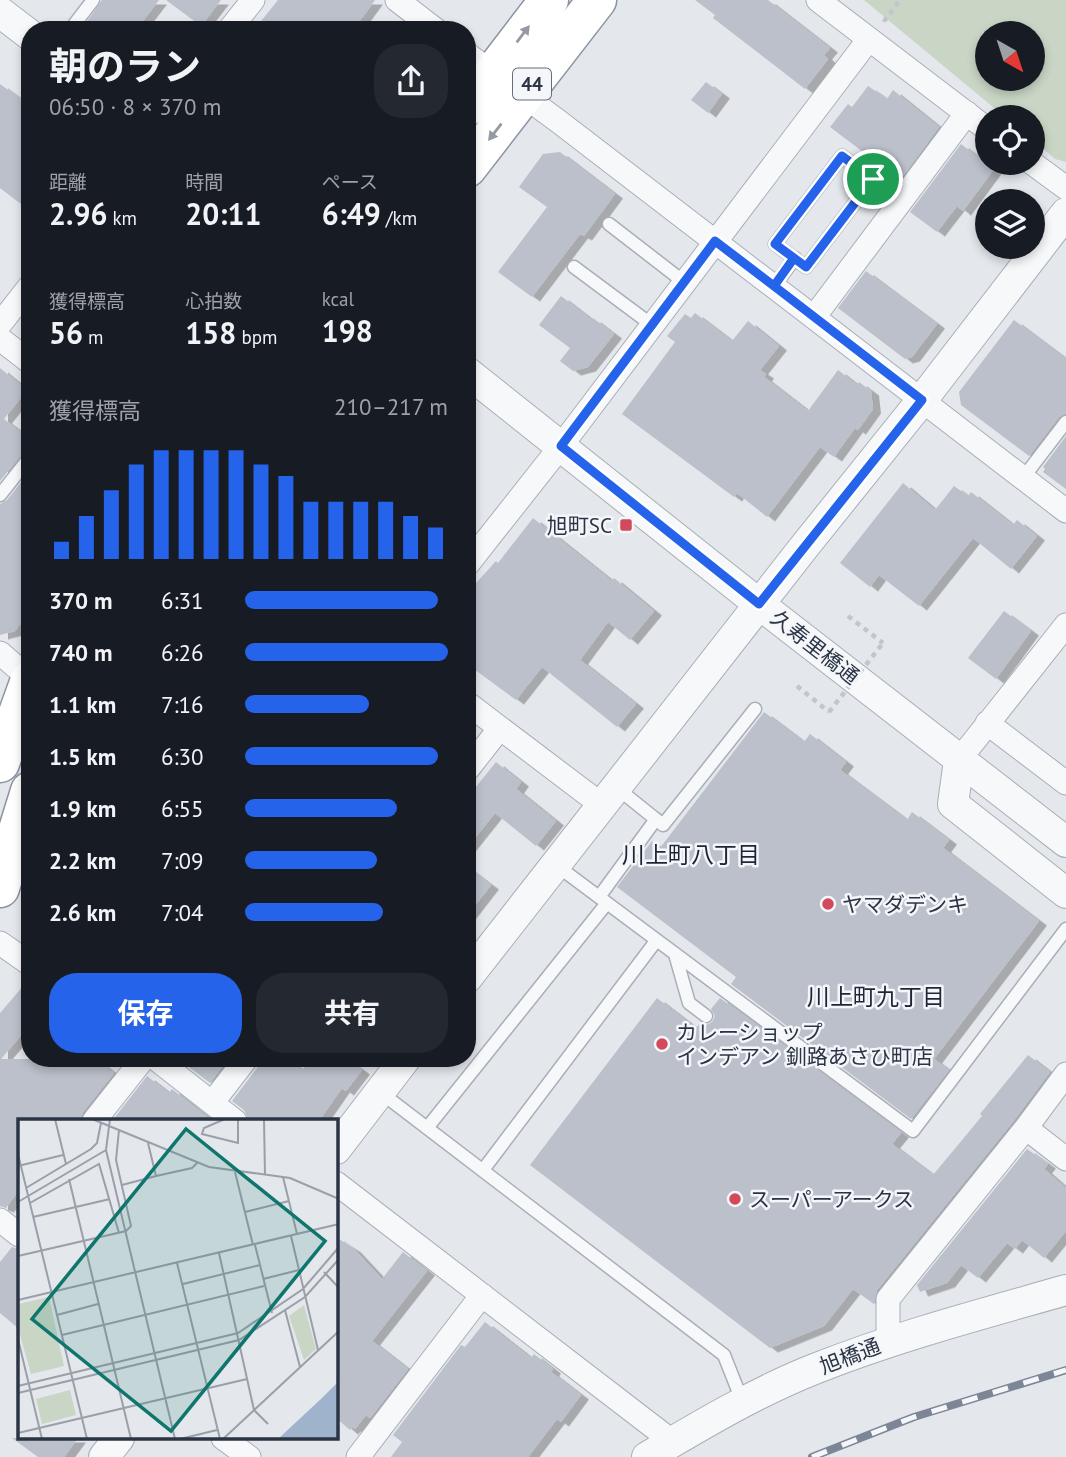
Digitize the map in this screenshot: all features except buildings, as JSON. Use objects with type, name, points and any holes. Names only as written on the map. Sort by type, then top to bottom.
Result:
[{"type":"highway","name":"44","points":[[480,63],[549,0]]},
{"type":"highway","name":"44","points":[[476,156],[597,0]]},
{"type":"highway","points":[[0,763],[21,705]]},
{"type":"highway","points":[[0,888],[21,820]]},
{"type":"street","points":[[236,21],[253,0]]},
{"type":"street","points":[[397,0],[424,21]]},
{"type":"street","points":[[818,0],[975,119]]},
{"type":"street","points":[[0,12],[21,28]]},
{"type":"street","points":[[476,554],[561,446],[869,39]]},
{"type":"street","points":[[480,63],[1066,511]]},
{"type":"street","points":[[814,317],[967,113]]},
{"type":"street","points":[[1045,173],[1066,188]]},
{"type":"street","points":[[476,967],[1066,213]]},
{"type":"street","points":[[0,324],[21,297]]},
{"type":"street","points":[[0,339],[21,355]]},
{"type":"street","name":"久寿里橋通","points":[[476,379],[759,604],[1066,842]]},
{"type":"street","points":[[1066,625],[959,760],[953,804],[1066,893]]},
{"type":"street","points":[[0,653],[21,672]]},
{"type":"street","points":[[476,710],[500,728],[610,797]]},
{"type":"street","points":[[987,723],[1066,783]]},
{"type":"street","points":[[476,759],[500,728]]},
{"type":"street","points":[[0,943],[21,958]]},
{"type":"street","points":[[96,1119],[137,1067]]},
{"type":"street","points":[[166,1067],[232,1119]]},
{"type":"street","points":[[212,1103],[240,1067]]},
{"type":"street","points":[[338,1146],[399,1067]]},
{"type":"street","points":[[888,1342],[888,1299],[1026,1128],[1066,1074]]},
{"type":"street","points":[[1026,1128],[1066,1159]]},
{"type":"street","points":[[338,1185],[673,1442]]},
{"type":"street","name":"旭橋通","points":[[647,1457],[743,1403],[814,1369],[888,1342],[1066,1290]]},
{"type":"street","points":[[358,1457],[482,1295]]},
{"type":"street","points":[[104,1457],[117,1440]]},
{"type":"street","points":[[226,1440],[248,1457]]},
{"type":"lane","points":[[77,21],[93,0]]},
{"type":"lane","points":[[842,156],[873,179],[806,267],[794,258],[775,244],[842,156]]},
{"type":"lane","points":[[609,224],[684,282]]},
{"type":"lane","points":[[774,286],[794,258]]},
{"type":"lane","points":[[575,267],[652,325]]},
{"type":"lane","points":[[1023,478],[1066,422]]},
{"type":"lane","points":[[0,495],[21,468]]},
{"type":"lane","points":[[610,797],[663,825],[755,709]]},
{"type":"lane","points":[[476,1065],[603,900],[656,819]]},
{"type":"lane","points":[[556,865],[913,1131],[1066,929]]},
{"type":"lane","points":[[483,1170],[656,942]]},
{"type":"lane","points":[[675,954],[689,1003],[705,1016]]},
{"type":"lane","points":[[428,1128],[475,1067]]},
{"type":"lane","points":[[380,1092],[724,1354],[743,1403]]},
{"type":"path","points":[[876,13],[885,20],[900,0]]},
{"type":"path","points":[[797,686],[829,712],[883,643],[848,616]]},
{"type":"green space","points":[[864,0],[1066,0],[1066,162],[1055,159],[1045,150],[1045,105],[991,105]]},
{"type":"railway","points":[[812,1457],[914,1417],[1066,1370]]},
{"type":"place","name":"旭町SC","points":[[626,525]]},
{"type":"place","name":"ヤマダデンキ","points":[[828,904]]},
{"type":"place","name":"カレーショップ インデアン 釧路あさひ町店","points":[[662,1044]]},
{"type":"place","name":"スーパーアークス","points":[[735,1199]]},
{"type":"district","name":"川上町八丁目","points":[[691,854]]},
{"type":"district","name":"川上町九丁目","points":[[876,996]]},
{"type":"route","points":[[873,179],[806,267],[794,258],[774,286],[715,241],[561,446],[759,604],[922,400],[774,286],[794,258],[775,244],[842,156],[873,179]]}]
